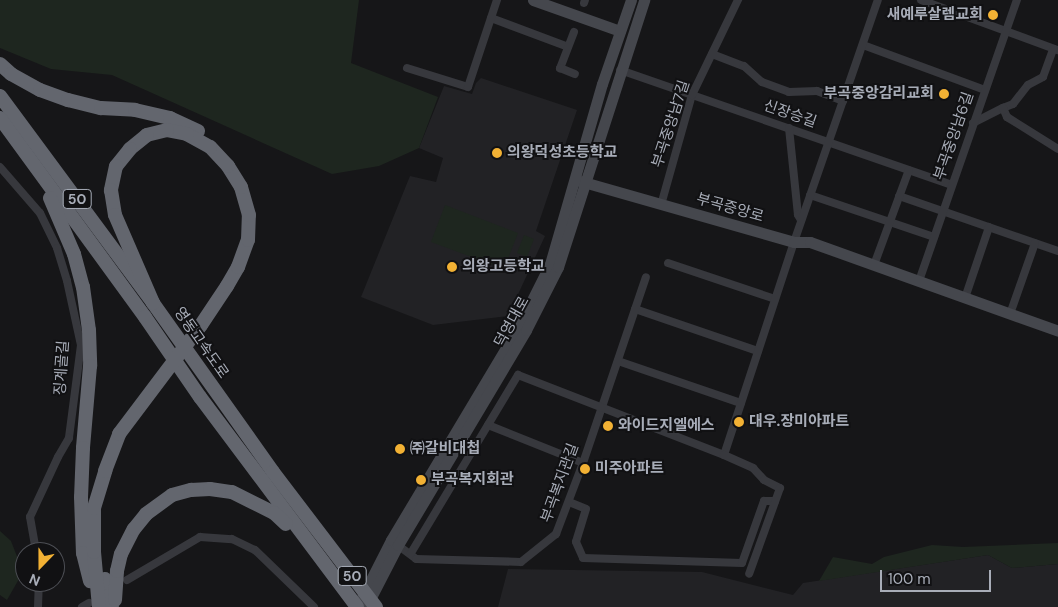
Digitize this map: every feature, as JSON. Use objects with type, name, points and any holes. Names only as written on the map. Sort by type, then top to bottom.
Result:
[{"type":"highway","points":[[0,64],[11,74],[40,90],[68,100],[101,108],[135,110],[170,118],[213,140],[233,161],[246,182],[256,212],[255,240],[245,269],[206,330],[125,437],[111,473],[101,506],[100,550],[107,596],[114,607]]},
{"type":"highway","name":"영동고속도로","points":[[0,96],[153,303],[210,385],[376,607]]},
{"type":"highway","name":"영동고속도로","points":[[0,118],[145,317],[200,397],[357,607]]},
{"type":"highway","points":[[92,606],[94,508],[119,434],[217,302],[238,267],[248,240],[249,215],[241,186],[228,166],[210,147],[187,134],[167,130],[147,134],[130,149],[116,166],[111,190],[116,215],[153,303]]},
{"type":"highway","points":[[26,153],[61,220],[74,254],[83,287],[89,330],[90,366],[83,448],[83,553],[92,606]]},
{"type":"highway","points":[[114,607],[114,592],[121,554],[134,528],[158,504],[172,495],[191,490],[210,489],[232,492],[266,508],[274,513],[318,557]]},
{"type":"street","points":[[407,68],[468,87],[497,0]]},
{"type":"street","points":[[533,0],[620,32]]},
{"type":"street","name":"덕영대로","points":[[357,607],[394,543],[526,330],[558,267],[581,182],[602,84],[631,0]]},
{"type":"street","name":"덕영대로","points":[[581,182],[644,0]]},
{"type":"street","name":"부곡중앙남7길","points":[[660,204],[692,95],[738,0]]},
{"type":"street","points":[[724,455],[810,194],[878,0]]},
{"type":"street","points":[[921,0],[1056,50],[1043,77],[1028,85],[1013,104],[974,123]]},
{"type":"street","name":"부곡중앙남6길","points":[[919,281],[1017,0]]},
{"type":"street","points":[[491,18],[568,47]]},
{"type":"street","points":[[574,32],[560,68],[575,74]]},
{"type":"street","points":[[863,45],[985,90]]},
{"type":"street","points":[[712,54],[744,66],[762,82],[789,92],[817,91],[843,101]]},
{"type":"street","name":"신장승길","points":[[620,70],[952,185]]},
{"type":"street","points":[[1003,108],[1006,117],[1058,149]]},
{"type":"street","points":[[789,128],[798,215],[802,220]]},
{"type":"street","name":"징계골길","points":[[0,167],[40,213],[56,248],[67,281],[81,345],[69,438],[30,517],[34,542]]},
{"type":"street","points":[[874,265],[909,170]]},
{"type":"street","name":"부곡중앙로","points":[[581,182],[794,242],[810,242],[1010,314],[1057,328]]},
{"type":"street","points":[[810,194],[934,237]]},
{"type":"street","points":[[899,196],[1058,251]]},
{"type":"street","points":[[965,298],[989,227]]},
{"type":"street","points":[[1010,314],[1034,243]]},
{"type":"street","points":[[668,263],[775,300]]},
{"type":"street","name":"부곡복지관길","points":[[394,543],[411,553],[416,559],[521,562],[556,534],[583,463],[646,277]]},
{"type":"street","points":[[636,309],[758,351]]},
{"type":"street","points":[[618,361],[741,403]]},
{"type":"street","points":[[411,553],[518,375],[724,455],[753,468],[764,480],[780,488],[749,574]]},
{"type":"street","points":[[488,425],[583,463]]},
{"type":"street","points":[[569,502],[586,509],[576,542],[583,558],[742,563],[764,501],[775,501]]},
{"type":"street","points":[[127,580],[200,537],[232,539],[255,550],[314,607]]},
{"type":"street","name":"덕영대로","points":[[366,607],[394,543]]},
{"type":"street","points":[[38,607],[39,592]]},
{"type":"shaded area","points":[[0,0],[359,0],[351,63],[438,97],[419,148],[379,166],[332,174],[112,75],[51,69],[0,48]]},
{"type":"shaded area","points":[[481,78],[577,110],[536,231],[545,236],[508,316],[433,325],[361,297],[410,176],[436,182],[443,158],[419,148],[444,86],[472,94],[476,83]]},
{"type":"shaded area","points":[[445,205],[518,233],[504,269],[431,242]]},
{"type":"shaded area","points":[[524,235],[534,239],[527,257],[517,253]]},
{"type":"shaded area","points":[[0,531],[11,541],[15,551],[15,586],[7,600],[0,595]]},
{"type":"shaded area","points":[[1058,543],[1058,564],[1012,568],[988,555],[819,581],[833,557],[872,564],[884,557],[932,545],[963,547]]},
{"type":"shaded area","points":[[988,555],[1012,568],[1058,564],[1058,607],[498,607],[508,569],[702,572],[793,595],[803,583]]},
{"type":"place","name":"새예루살렘교회","points":[[993,15]]},
{"type":"place","name":"부곡중앙감리교회","points":[[944,94]]},
{"type":"place","name":"의왕덕성초등학교","points":[[497,153]]},
{"type":"place","name":"의왕고등학교","points":[[452,267]]},
{"type":"place","name":"대우.장미아파트","points":[[739,422]]},
{"type":"place","name":"와이드지엘에스","points":[[608,426]]},
{"type":"place","name":"㈜갈비대첩","points":[[400,449]]},
{"type":"place","name":"미주아파트","points":[[585,469]]},
{"type":"place","name":"부곡복지회관","points":[[421,480]]}]
